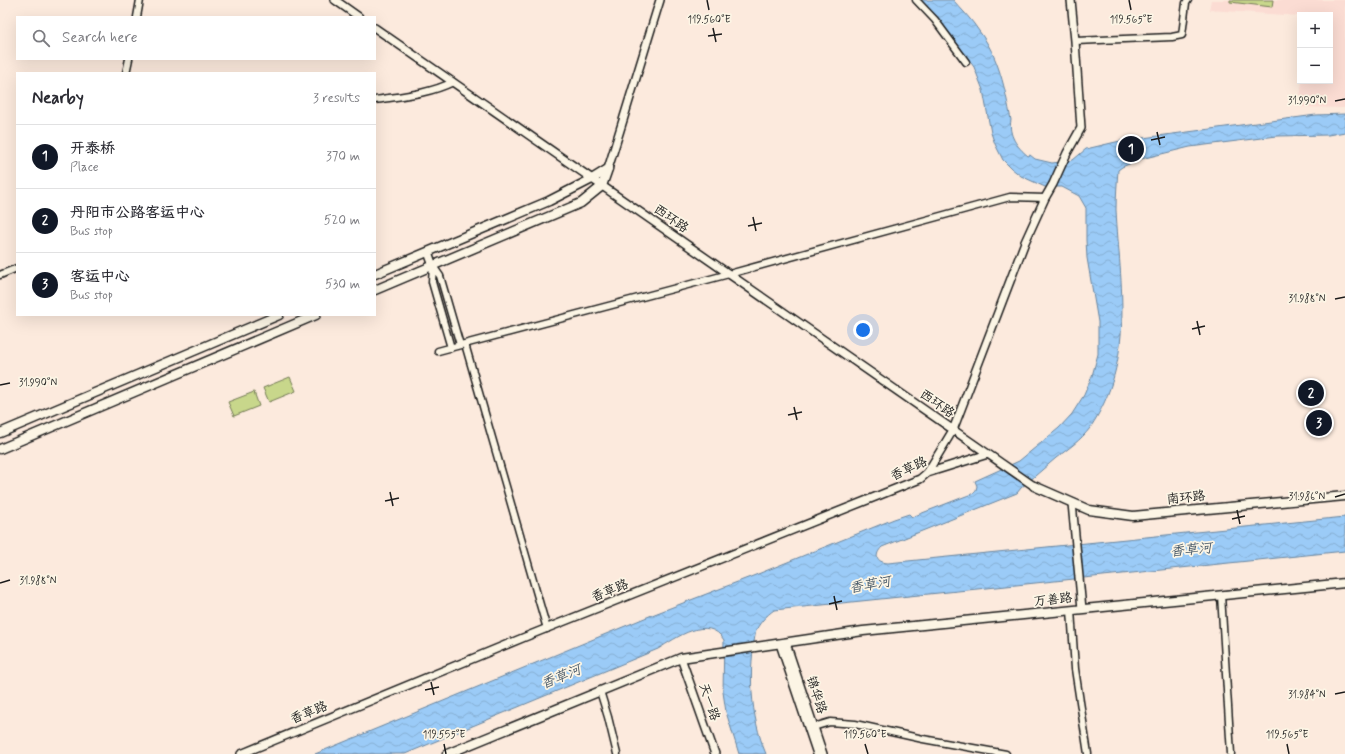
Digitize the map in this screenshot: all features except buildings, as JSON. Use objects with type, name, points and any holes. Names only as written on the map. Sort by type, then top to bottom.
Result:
[{"type":"main road","points":[[376,274],[549,201],[608,169]]},
{"type":"main road","points":[[376,290],[581,202],[602,186],[608,169]]},
{"type":"main road","points":[[0,432],[277,316]]},
{"type":"main road","points":[[0,449],[314,316]]},
{"type":"main road","name":"南环路","points":[[1034,486],[1072,504],[1089,510],[1133,516],[1345,496]]},
{"type":"main road","name":"万善路","points":[[447,754],[681,658],[764,647],[863,631],[1345,583]]},
{"type":"street","points":[[137,16],[140,0]]},
{"type":"street","points":[[335,0],[359,16]]},
{"type":"street","points":[[608,169],[660,0]]},
{"type":"street","points":[[916,0],[935,20],[966,62]]},
{"type":"street","points":[[927,473],[953,430],[1025,242],[1045,198],[1081,128],[1071,0]]},
{"type":"street","points":[[1075,41],[1172,37],[1182,35],[1186,3],[1188,0]]},
{"type":"street","name":"西环路","points":[[376,29],[953,430]]},
{"type":"street","points":[[126,72],[129,60]]},
{"type":"street","points":[[376,100],[415,94],[441,88],[453,82]]},
{"type":"street","points":[[438,351],[729,274],[1010,197],[1045,198]]},
{"type":"street","points":[[428,252],[433,266],[440,276],[462,345],[547,629]]},
{"type":"street","points":[[433,266],[432,282],[451,348]]},
{"type":"street","points":[[0,275],[16,268]]},
{"type":"street","points":[[953,430],[1034,486]]},
{"type":"street","name":"香草路","points":[[241,754],[920,479],[927,473],[988,454]]},
{"type":"street","points":[[1072,504],[1082,609]]},
{"type":"street","points":[[1221,595],[1231,754]]},
{"type":"street","points":[[1071,610],[1075,669],[1088,754]]},
{"type":"street","name":"锦华路","points":[[783,644],[811,727],[823,754]]},
{"type":"street","name":"天一路","points":[[681,658],[715,754]]},
{"type":"street","points":[[600,691],[617,754]]},
{"type":"street","points":[[811,727],[830,722],[854,724],[923,739],[1006,754]]},
{"type":"street","name":"锦华路","points":[[811,727],[817,754]]},
{"type":"shaded area","points":[[1211,0],[1345,0],[1345,108],[1299,107],[1302,84],[1333,84],[1333,12],[1297,12],[1297,16],[1209,10]]},
{"type":"green space","points":[[1230,0],[1273,0],[1272,7],[1230,2]]},
{"type":"green space","points":[[290,377],[296,391],[269,402],[263,388]]},
{"type":"green space","points":[[254,392],[259,406],[234,416],[228,402]]},
{"type":"water","name":"香草河","points":[[920,0],[953,0],[976,27],[992,52],[1000,74],[1011,120],[1010,125],[1012,136],[1017,145],[1028,156],[1030,155],[1035,159],[1052,163],[1069,161],[1073,160],[1086,149],[1120,141],[1316,115],[1345,114],[1345,132],[1328,135],[1277,136],[1190,147],[1141,159],[1118,170],[1116,210],[1122,294],[1122,322],[1114,376],[1104,402],[1090,428],[1070,448],[1056,458],[1017,493],[882,547],[877,555],[879,560],[888,563],[1345,517],[1345,551],[774,610],[764,619],[756,630],[753,646],[751,677],[757,724],[766,754],[739,754],[726,712],[723,692],[724,640],[717,632],[709,629],[701,629],[683,634],[658,649],[405,754],[315,754],[652,615],[894,519],[909,514],[912,517],[974,493],[977,486],[975,481],[1019,461],[1059,428],[1072,414],[1084,395],[1092,376],[1098,354],[1098,322],[1087,258],[1086,208],[1079,196],[1062,187],[1045,187],[1021,176],[1003,160],[991,133],[983,90],[974,67],[938,18]]},
{"type":"place","name":"开泰桥","points":[[1131,149]]},
{"type":"place","name":"丹阳市公路客运中心","points":[[1311,393]]},
{"type":"place","name":"客运中心","points":[[1319,423]]}]
